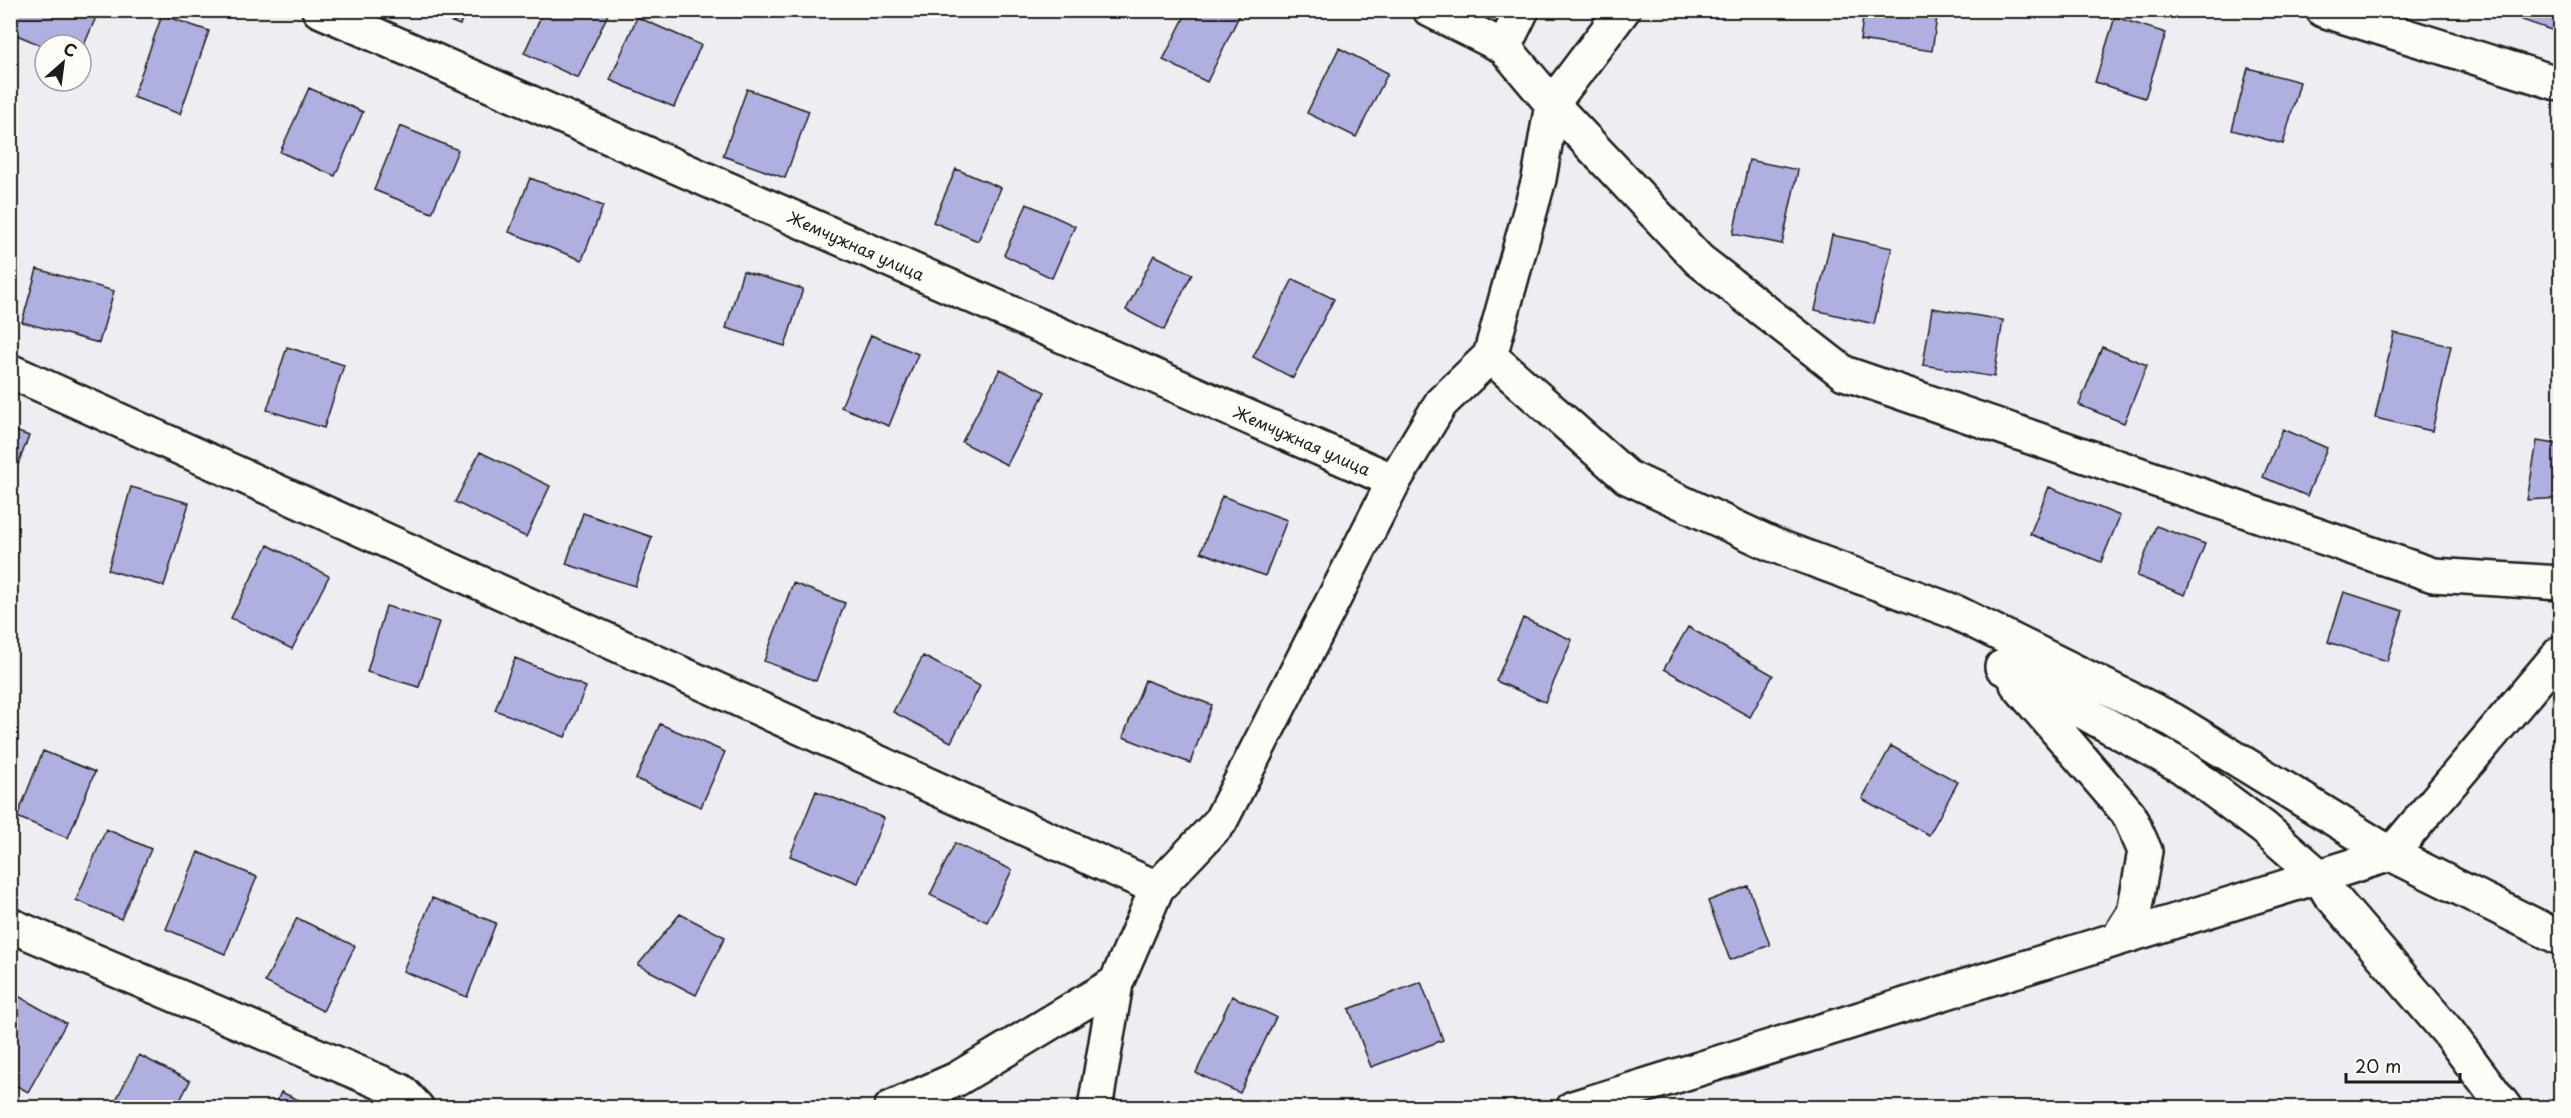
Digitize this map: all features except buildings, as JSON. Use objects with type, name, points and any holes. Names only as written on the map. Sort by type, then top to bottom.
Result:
[{"type":"street","name":"Жемчужная улица","points":[[319,10],[1394,481]]},
{"type":"street","points":[[1430,10],[1504,47],[1552,104],[1699,260],[1844,373],[2433,575],[2560,583]]},
{"type":"street","points":[[1504,47],[1522,10]]},
{"type":"street","points":[[1095,1107],[1116,983],[1157,888],[1220,822],[1394,481],[1441,404],[1490,356],[1539,179],[1552,104],[1623,10]]},
{"type":"street","points":[[2323,10],[2560,84]]},
{"type":"street","points":[[1490,356],[1627,477],[1771,544],[1955,612],[2173,720],[2391,854],[2560,938]]},
{"type":"street","points":[[10,371],[1157,888]]},
{"type":"street","points":[[1955,612],[2128,813],[2145,851],[2134,913],[2118,938]]},
{"type":"street","points":[[1573,1107],[2391,854],[2560,653]]},
{"type":"street","points":[[2002,667],[2181,766],[2264,828],[2319,876],[2329,893],[2448,1032],[2505,1107]]},
{"type":"street","points":[[10,925],[401,1091],[417,1107]]},
{"type":"street","points":[[891,1107],[957,1079],[1116,983]]}]
